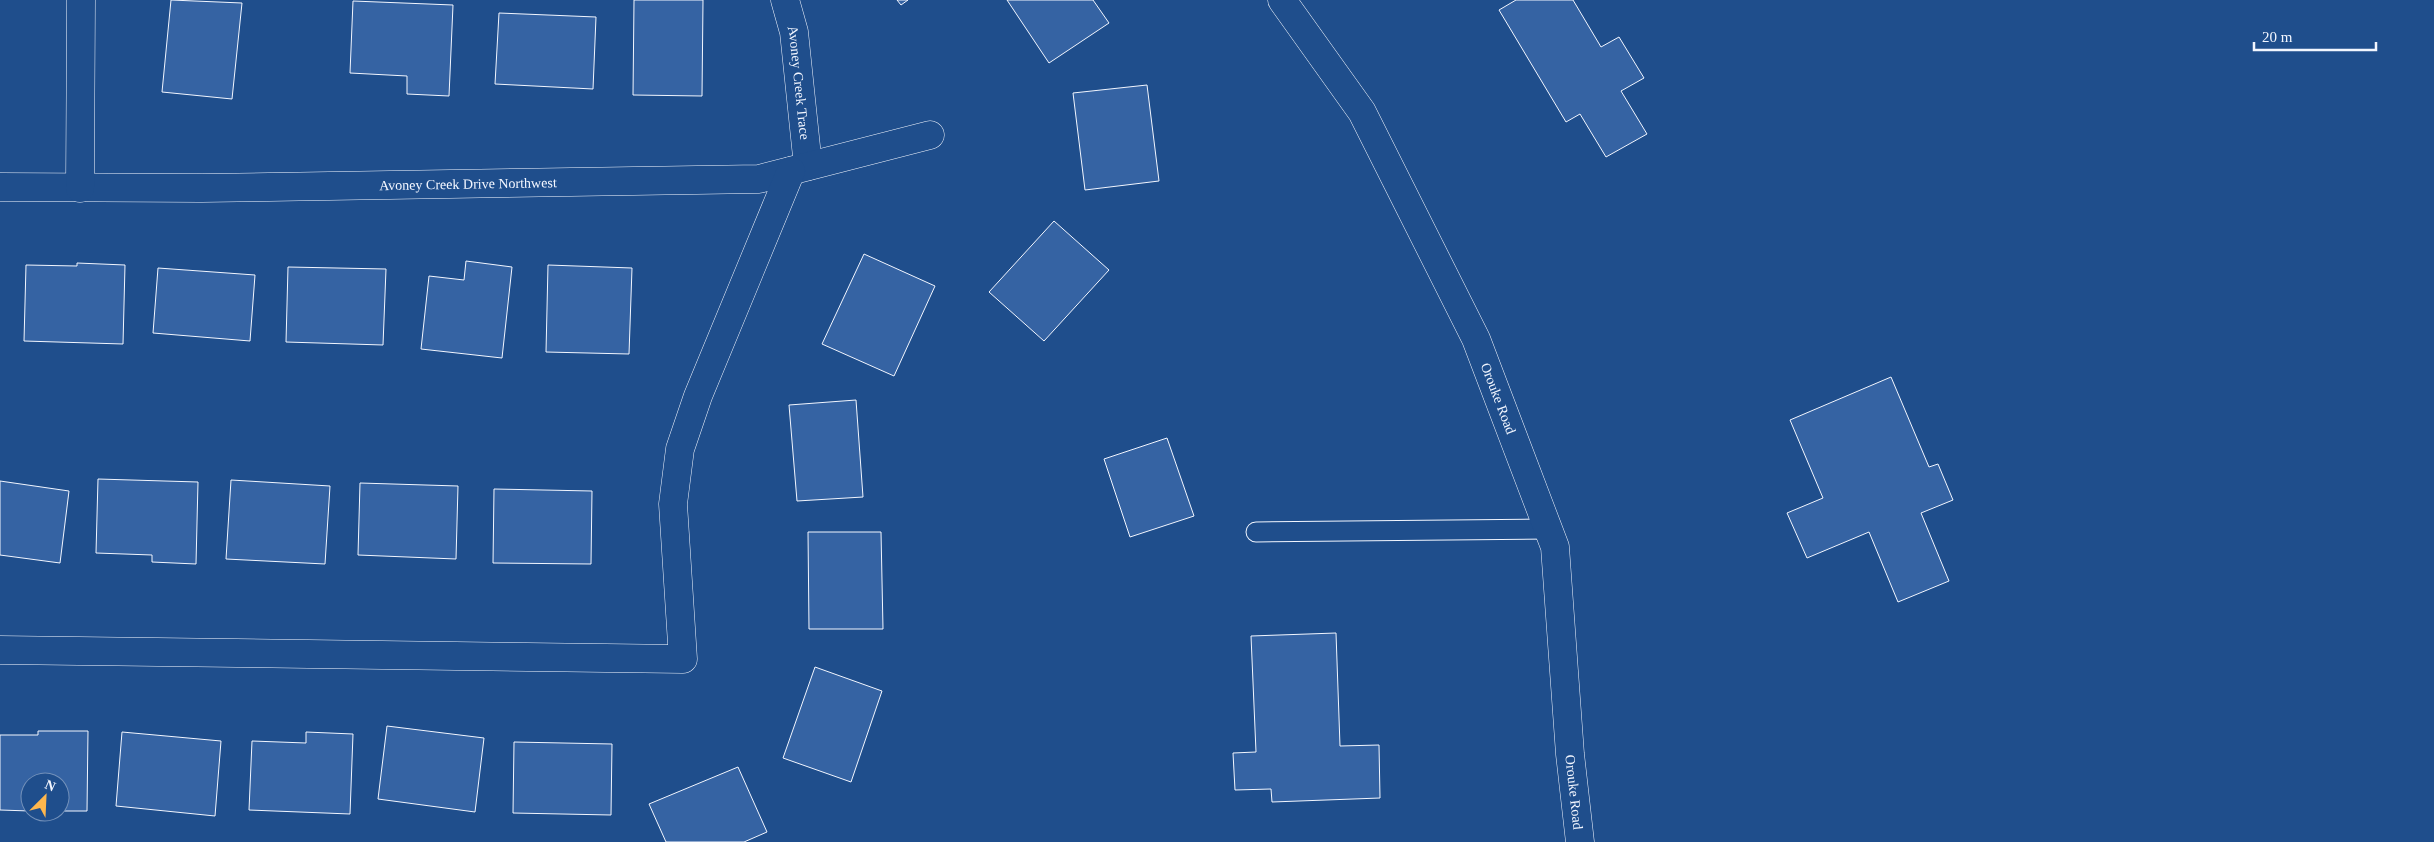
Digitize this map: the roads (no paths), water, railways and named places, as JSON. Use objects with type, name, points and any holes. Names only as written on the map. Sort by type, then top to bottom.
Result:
[{"type":"street","points":[[80,188],[81,0]]},
{"type":"street","name":"Avoney Creek Trace","points":[[785,0],[794,32],[799,168]]},
{"type":"street","name":"Orouke Road","points":[[1282,0],[1362,112],[1472,330],[1555,547],[1570,761],[1580,842]]},
{"type":"street","name":"Avoney Creek Drive Northwest","points":[[0,187],[212,188],[759,179],[930,135]]},
{"type":"street","points":[[0,650],[683,658],[673,504],[680,449],[698,396],[799,168]]},
{"type":"lane","points":[[1256,532],[1548,529]]}]
